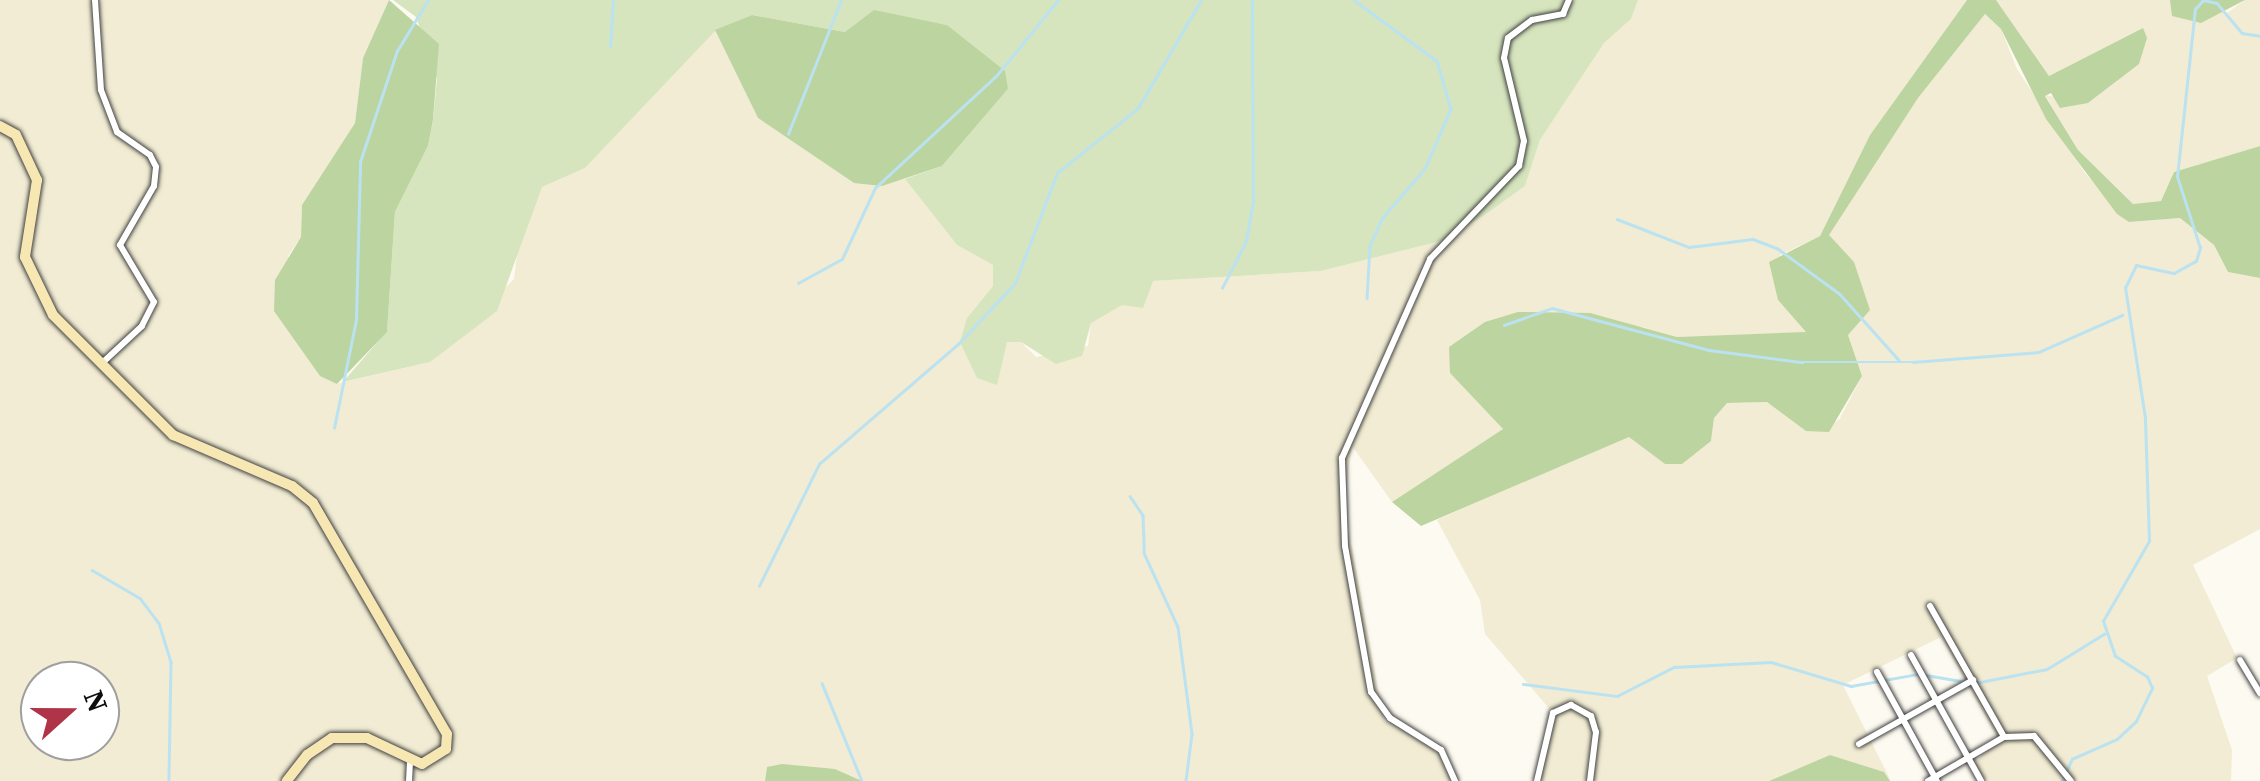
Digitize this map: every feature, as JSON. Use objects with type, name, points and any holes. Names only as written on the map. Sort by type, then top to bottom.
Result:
[{"type":"street","points":[[96,0],[101,90],[118,132],[150,155],[156,167],[154,186],[120,245],[154,302],[142,326],[99,365]]},
{"type":"street","points":[[1455,781],[1441,750],[1390,718],[1371,692],[1350,579],[1342,458],[1430,259],[1519,166],[1524,141],[1504,58],[1508,38],[1532,20],[1563,14],[1569,0]]},
{"type":"street","points":[[0,126],[16,135],[37,180],[24,247],[29,268],[53,315],[173,435],[292,486],[314,503],[447,734],[438,758],[410,763],[347,734],[318,744],[287,781]]},
{"type":"street","points":[[1930,606],[2004,737]]},
{"type":"street","points":[[1911,655],[1981,781]]},
{"type":"street","points":[[2240,660],[2260,693]]},
{"type":"street","points":[[1877,672],[1933,780],[2004,737],[2034,736],[2071,781]]},
{"type":"street","points":[[1860,744],[1973,680]]},
{"type":"street","points":[[1536,781],[1552,713],[1570,704],[1591,716],[1596,732],[1590,781]]},
{"type":"street","points":[[410,763],[410,781]]},
{"type":"shaded area","points":[[0,0],[389,0],[363,58],[355,123],[302,205],[301,237],[288,256],[336,384],[430,362],[514,279],[519,238],[542,187],[585,168],[715,30],[758,118],[854,183],[905,179],[957,245],[993,265],[993,286],[967,318],[997,384],[1006,342],[1021,342],[1036,357],[1088,346],[1091,323],[1153,281],[1321,271],[1441,241],[1482,217],[1525,186],[1540,140],[1604,43],[1631,19],[1638,0],[1967,0],[1870,135],[1820,236],[1780,255],[1778,300],[1807,333],[1677,337],[1642,327],[1450,373],[1503,429],[1392,502],[1352,446],[1341,524],[1350,536],[1384,721],[1416,734],[1449,764],[1453,781],[862,781],[835,769],[767,767],[765,781],[0,781]]},
{"type":"shaded area","points":[[1996,0],[2170,0],[2227,13],[2245,0],[2260,0],[2260,146],[2174,172],[2161,201],[2133,204],[2078,150],[2045,95],[2088,103],[2117,81],[2143,28],[2049,76]]},
{"type":"shaded area","points":[[1985,14],[2001,29],[2017,69],[2085,173],[2129,222],[2180,218],[2214,245],[2228,272],[2260,278],[2260,529],[2193,565],[2237,658],[2207,676],[2232,750],[2231,781],[1984,781],[1974,765],[1997,737],[1941,637],[1843,685],[1891,781],[1883,772],[1830,755],[1769,781],[1540,781],[1554,714],[1485,634],[1480,600],[1437,520],[1614,440],[1630,437],[1665,464],[1711,441],[1714,418],[1726,403],[1767,402],[1806,431],[1839,420],[1862,376],[1848,335],[1854,262],[1828,235],[1918,98]]},
{"type":"green space","points":[[389,0],[439,44],[433,120],[428,146],[395,212],[387,332],[337,384],[320,376],[274,311],[275,280],[301,237],[302,205],[355,123],[363,58]]},
{"type":"green space","points":[[393,0],[1638,0],[1631,19],[1604,43],[1540,140],[1525,186],[1482,217],[1441,241],[1321,271],[1153,281],[1143,308],[1122,305],[1091,323],[1082,356],[1056,364],[1021,342],[1007,342],[997,385],[977,378],[960,342],[967,318],[993,286],[993,265],[957,245],[905,179],[942,166],[1008,89],[947,25],[914,19],[845,32],[752,15],[715,31],[585,168],[542,187],[497,311],[430,362],[343,382],[387,331],[395,212],[428,146],[433,120],[437,79],[416,17]]},
{"type":"green space","points":[[1967,0],[1996,0],[2049,76],[2143,28],[2147,38],[2139,64],[2088,103],[2060,108],[2051,93],[2045,96],[2078,150],[2133,204],[2161,201],[2174,172],[2260,146],[2260,278],[2228,272],[2214,245],[2180,218],[2129,222],[2117,214],[2046,119],[2001,29],[1985,14],[1918,98],[1829,235],[1854,262],[1870,310],[1848,335],[1862,376],[1829,432],[1806,431],[1767,402],[1727,403],[1714,418],[1711,441],[1682,464],[1665,464],[1629,437],[1421,526],[1392,502],[1503,429],[1450,373],[1449,347],[1485,322],[1518,312],[1590,313],[1677,337],[1806,332],[1778,300],[1769,262],[1820,236],[1870,135]]},
{"type":"green space","points":[[2170,0],[2245,0],[2201,23],[2172,16]]},
{"type":"green space","points":[[874,10],[947,25],[1005,71],[1008,89],[942,166],[882,186],[854,183],[758,118],[715,30],[752,15],[845,32]]},
{"type":"green space","points":[[1830,755],[1884,772],[1890,781],[1769,781]]},
{"type":"green space","points":[[782,764],[835,769],[862,781],[765,781],[767,767]]},
{"type":"waterway","points":[[334,428],[356,320],[360,162],[397,51],[428,0]]},
{"type":"waterway","points":[[610,47],[613,0]]},
{"type":"waterway","points":[[788,134],[841,0]]},
{"type":"waterway","points":[[798,283],[842,259],[875,188],[997,75],[1058,0]]},
{"type":"waterway","points":[[759,586],[819,464],[958,344],[1015,283],[1057,173],[1138,108],[1201,0]]},
{"type":"waterway","points":[[1222,288],[1246,241],[1253,203],[1252,0]]},
{"type":"waterway","points":[[1354,0],[1437,61],[1451,109],[1425,169],[1382,219],[1370,246],[1367,298]]},
{"type":"waterway","points":[[2062,781],[2072,759],[2117,739],[2136,721],[2152,688],[2147,677],[2115,656],[2103,621],[2149,541],[2145,418],[2125,288],[2136,265],[2174,273],[2196,261],[2200,248],[2177,177],[2195,9],[2203,0],[2217,3],[2242,33],[2260,36]]},
{"type":"waterway","points":[[1617,219],[1689,247],[1753,239],[1777,248],[1840,294],[1899,360]]},
{"type":"waterway","points":[[1504,325],[1552,308],[1709,350],[1802,362],[1913,362],[2039,352],[2122,315]]},
{"type":"waterway","points":[[1130,496],[1143,515],[1144,553],[1178,627],[1192,734],[1186,781]]},
{"type":"waterway","points":[[92,570],[140,598],[159,623],[171,662],[169,781]]},
{"type":"waterway","points":[[1975,683],[2047,669],[2104,634]]},
{"type":"waterway","points":[[1523,684],[1617,696],[1674,667],[1771,662],[1851,686],[1918,674]]},
{"type":"waterway","points":[[1926,675],[1967,682]]},
{"type":"waterway","points":[[822,683],[862,781]]}]
